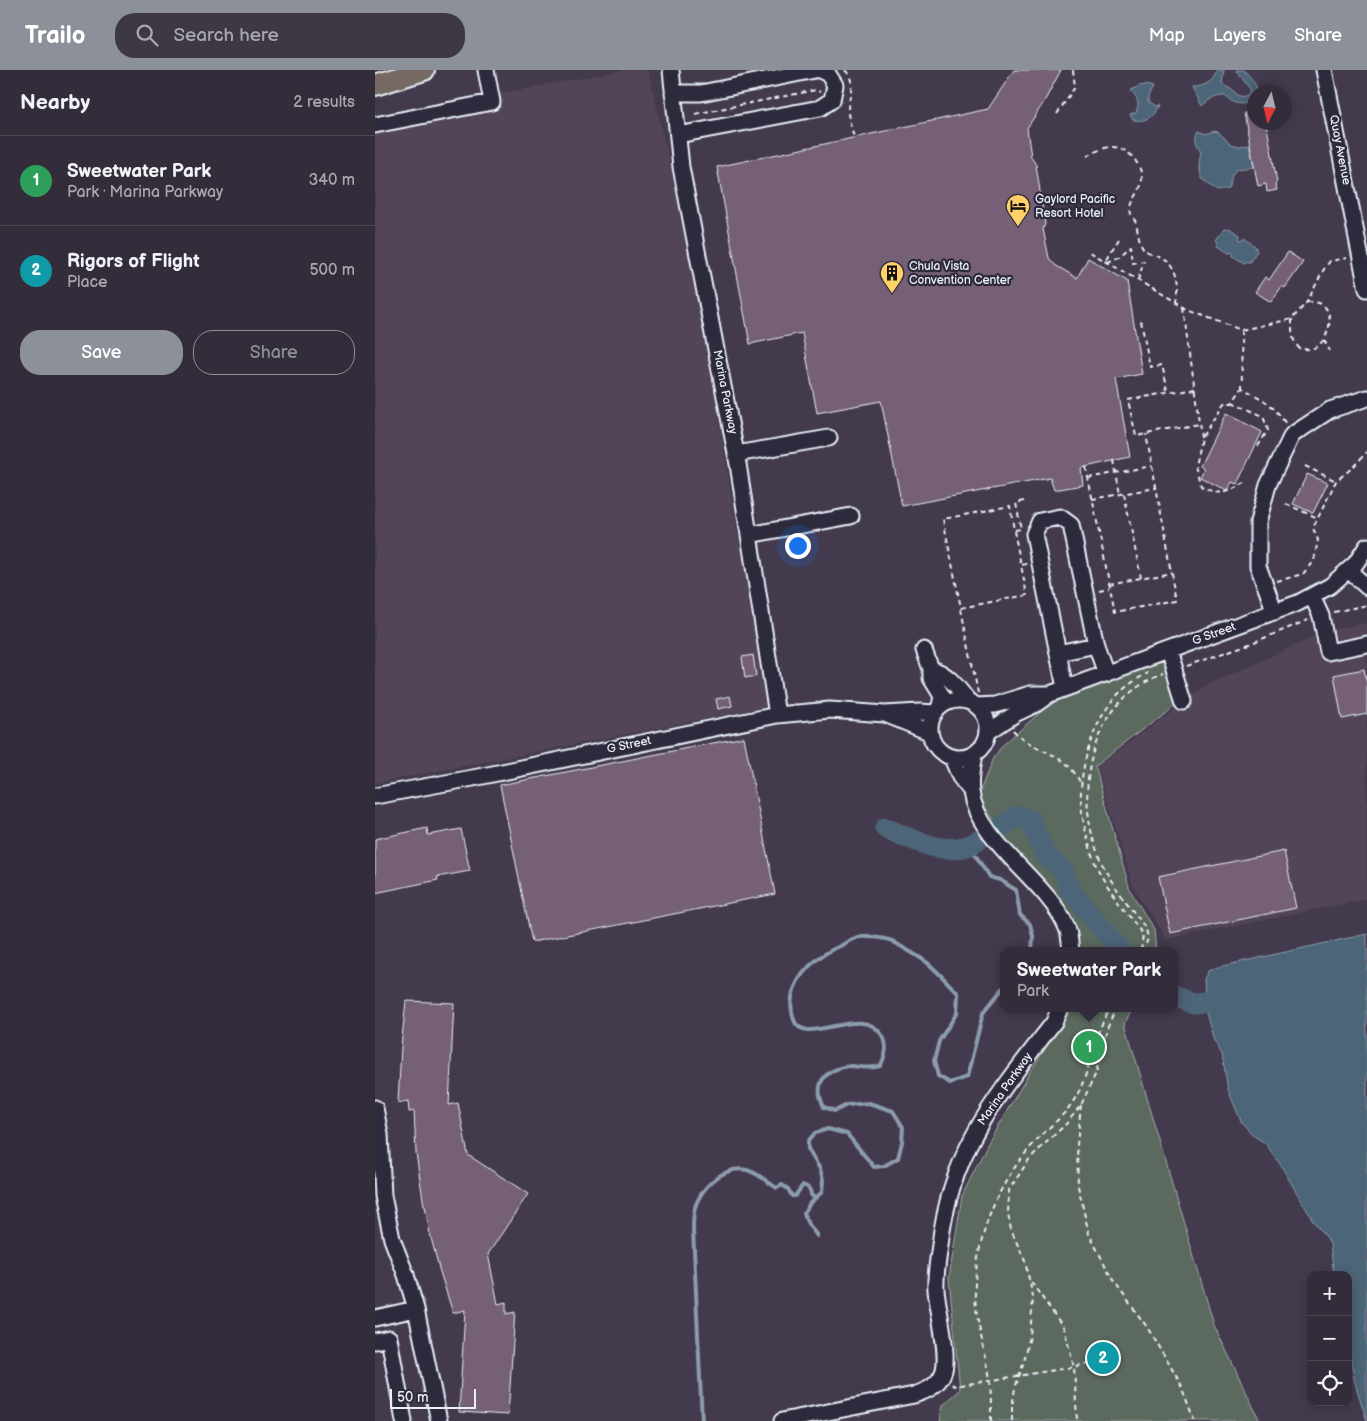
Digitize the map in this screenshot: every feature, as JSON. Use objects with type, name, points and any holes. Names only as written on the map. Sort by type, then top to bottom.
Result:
[{"type":"main road","points":[[375,85],[424,70]]},
{"type":"street","points":[[375,125],[492,102],[486,70]]},
{"type":"street","name":"Marina Parkway","points":[[671,70],[681,168],[736,454],[777,715]]},
{"type":"street","points":[[673,93],[701,93],[780,73],[815,70]]},
{"type":"street","points":[[678,134],[820,108],[832,100],[835,85],[828,74],[820,70]]},
{"type":"street","name":"Quay Avenue","points":[[1324,70],[1367,289]]},
{"type":"street","points":[[1275,612],[1258,566],[1258,522],[1268,485],[1292,435],[1330,410],[1367,398]]},
{"type":"street","points":[[736,454],[829,438]]},
{"type":"street","points":[[749,535],[851,516]]},
{"type":"street","points":[[1065,688],[1034,534],[1040,521],[1060,517],[1071,525],[1096,644],[1106,674]]},
{"type":"street","points":[[1367,546],[1348,570],[1367,587]]},
{"type":"street","name":"G Street","points":[[988,732],[1050,694],[1065,688],[1106,674],[1172,662],[1311,596],[1329,586],[1348,570]]},
{"type":"street","points":[[1311,596],[1321,616],[1328,652],[1367,644]]},
{"type":"street","points":[[1058,653],[1096,644]]},
{"type":"street","points":[[924,650],[931,669],[931,678],[942,696],[930,722],[929,732],[932,741],[937,749],[952,758],[963,758],[974,754],[985,742],[988,732],[987,722],[983,713],[975,701],[961,692],[939,671],[931,669]]},
{"type":"street","points":[[1172,662],[1185,701]]},
{"type":"street","name":"G Street","points":[[975,701],[995,706],[1030,694],[1050,694]]},
{"type":"street","points":[[937,710],[949,701],[975,701]]},
{"type":"street","name":"G Street","points":[[375,796],[478,777],[777,715],[830,710],[885,714],[937,710]]},
{"type":"street","name":"G Street","points":[[885,714],[929,732]]},
{"type":"street","points":[[974,754],[971,772],[971,791],[974,804],[985,826],[1013,860],[1053,903],[1067,929],[1070,947]]},
{"type":"street","points":[[952,758],[960,777],[971,791]]},
{"type":"street","name":"Marina Parkway","points":[[941,1379],[945,1363],[938,1307],[937,1268],[942,1224],[953,1181],[966,1148],[993,1101],[1054,1022],[1058,1012]]},
{"type":"street","points":[[375,1108],[383,1196],[392,1239],[406,1275],[416,1309],[439,1421]]},
{"type":"street","points":[[375,1318],[416,1309]]},
{"type":"street","points":[[375,1341],[389,1338],[404,1421]]},
{"type":"street","points":[[782,1421],[914,1395],[926,1391],[941,1379]]},
{"type":"path","points":[[845,70],[849,74],[852,90],[848,113],[854,137]]},
{"type":"path","points":[[1057,114],[1075,87],[1073,70]]},
{"type":"path","points":[[695,114],[816,90],[822,94]]},
{"type":"path","points":[[842,106],[848,113]]},
{"type":"path","points":[[1087,156],[1115,146],[1127,151],[1141,171],[1142,183],[1131,205],[1131,214],[1135,220],[1142,247],[1161,257],[1172,269],[1177,281],[1176,303]]},
{"type":"path","points":[[1107,262],[1110,252],[1119,239]]},
{"type":"path","points":[[1107,262],[1119,257],[1131,246],[1133,262],[1144,261],[1139,280]]},
{"type":"path","points":[[1090,252],[1184,308],[1241,330],[1292,319],[1307,302],[1330,261],[1354,257]]},
{"type":"path","points":[[1292,319],[1292,336],[1294,343],[1300,349],[1314,348],[1323,339],[1330,325],[1327,309],[1321,303],[1307,302]]},
{"type":"path","points":[[1184,308],[1201,438],[1195,466],[1201,486],[1214,493],[1223,493],[1245,483]]},
{"type":"path","points":[[1141,322],[1150,367],[1162,365],[1168,392]]},
{"type":"path","points":[[1232,403],[1242,388],[1241,330]]},
{"type":"path","points":[[1323,339],[1330,351]]},
{"type":"path","points":[[1195,388],[1128,400],[1136,436],[1199,424]]},
{"type":"path","points":[[1242,388],[1267,401],[1286,424]]},
{"type":"path","points":[[1201,438],[1224,403],[1232,403],[1263,416],[1269,430],[1259,446]]},
{"type":"path","points":[[1086,467],[1115,612],[1177,600],[1146,434]]},
{"type":"path","points":[[1275,582],[1303,574],[1314,560],[1318,540],[1313,528],[1336,481],[1367,452]]},
{"type":"path","points":[[1114,460],[1120,495]]},
{"type":"path","points":[[1088,478],[1152,466]]},
{"type":"path","points":[[1305,466],[1336,481]]},
{"type":"path","points":[[1092,499],[1156,488]]},
{"type":"path","points":[[1124,494],[1141,578]]},
{"type":"path","points":[[1014,530],[1021,529],[1017,503],[1023,501]]},
{"type":"path","points":[[1287,504],[1318,518]]},
{"type":"path","points":[[961,608],[1027,595],[1009,506],[943,519],[961,608],[967,634],[975,701]]},
{"type":"path","points":[[1021,565],[1029,564]]},
{"type":"path","points":[[1109,584],[1172,572]]},
{"type":"path","points":[[1099,590],[1110,588]]},
{"type":"path","points":[[1141,947],[1143,935],[1103,877],[1093,857],[1082,812],[1083,767],[1095,731],[1110,704],[1125,688],[1136,680],[1172,662],[1252,643],[1342,609],[1367,605]]},
{"type":"path","points":[[1143,947],[1147,943],[1146,929],[1111,880],[1095,844],[1088,812],[1087,781],[1090,762],[1099,736],[1111,712],[1119,702],[1172,662]]},
{"type":"path","points":[[1009,726],[1033,747],[1059,756],[1075,771],[1082,786]]},
{"type":"path","points":[[991,1421],[989,1379],[977,1324],[975,1292],[979,1251],[988,1219],[996,1198],[1017,1164],[1074,1100],[1084,1081],[1098,1034],[1107,1012]]},
{"type":"path","points":[[1012,1421],[1012,1408],[1018,1375],[1024,1362],[1032,1317],[1033,1298],[1025,1261],[1011,1230],[1008,1213],[1009,1190],[1030,1158],[1067,1123],[1081,1106],[1096,1074],[1107,1028],[1114,1012]]},
{"type":"path","points":[[1081,1106],[1077,1145],[1079,1186],[1089,1234],[1114,1282],[1147,1327],[1182,1387],[1195,1421]]},
{"type":"path","points":[[1030,1280],[1064,1328],[1074,1367],[1077,1421]]},
{"type":"path","points":[[941,1379],[955,1386],[989,1379],[1074,1367],[1097,1361]]},
{"type":"shaded area","points":[[625,70],[648,70],[691,256],[767,707],[375,783],[375,117]]},
{"type":"shaded area","points":[[1367,623],[1367,899],[1166,940],[1133,886],[1097,766],[1204,687],[1326,631]]},
{"type":"green space","points":[[1164,657],[1182,699],[1095,766],[1130,890],[1154,930],[1156,947],[1078,947],[1071,915],[1020,860],[978,796],[993,758],[1004,744],[1052,702],[1116,673]]},
{"type":"green space","points":[[1069,1012],[1131,1012],[1125,1023],[1214,1325],[1260,1421],[940,1421],[943,1405],[960,1390],[949,1278],[962,1196],[988,1143],[1030,1072]]},
{"type":"water","points":[[1217,70],[1224,70],[1222,84],[1238,95],[1247,95],[1247,102],[1238,104],[1222,96],[1210,100],[1202,106],[1192,87],[1208,83]]},
{"type":"water","points":[[1236,70],[1244,70],[1255,84],[1247,85]]},
{"type":"water","points":[[1139,86],[1153,87],[1148,97],[1148,102],[1155,107],[1158,106],[1154,114],[1148,118],[1133,120],[1130,115],[1136,113],[1138,103],[1130,91]]},
{"type":"water","points":[[1199,131],[1206,134],[1214,131],[1218,132],[1231,144],[1239,146],[1249,145],[1254,167],[1237,169],[1233,173],[1228,189],[1217,191],[1203,180],[1201,176],[1199,163],[1201,152],[1196,142]]},
{"type":"water","points":[[1229,228],[1240,235],[1239,239],[1244,238],[1255,246],[1257,251],[1249,263],[1247,261],[1244,263],[1233,256],[1233,252],[1229,253],[1218,246],[1216,240],[1224,229]]},
{"type":"water","points":[[1367,934],[1367,1421],[1352,1367],[1352,1271],[1333,1271],[1330,1244],[1327,1238],[1314,1222],[1266,1144],[1254,1136],[1242,1123],[1228,1089],[1222,1054],[1214,1041],[1206,1013],[1204,979],[1208,971],[1218,967]]},
{"type":"building","name":"Chula Vista Convention Center","points":[[1014,70],[1061,70],[1044,102],[1027,128],[1031,157],[1036,165],[1045,224],[1043,229],[1049,258],[1055,265],[1077,278],[1088,258],[1127,281],[1142,374],[1116,379],[1130,457],[1081,468],[1083,485],[1054,490],[1050,478],[902,506],[881,401],[817,413],[802,333],[750,344],[717,167],[988,109]]},
{"type":"building","points":[[1244,113],[1247,113],[1247,129]]},
{"type":"building","points":[[1247,130],[1267,130],[1277,190],[1267,192],[1266,184],[1258,186]]},
{"type":"building","points":[[1288,252],[1303,262],[1285,288],[1282,286],[1271,302],[1255,292],[1265,277],[1269,280]]},
{"type":"building","points":[[1226,413],[1262,432],[1237,484],[1232,482],[1227,491],[1200,477],[1204,469],[1200,466]]},
{"type":"building","points":[[1307,474],[1328,483],[1313,513],[1293,504]]},
{"type":"building","points":[[753,655],[756,676],[745,678],[742,657]]},
{"type":"building","points":[[1364,669],[1367,684],[1367,714],[1342,719],[1334,675]]},
{"type":"building","points":[[730,696],[732,706],[718,709],[716,699]]},
{"type":"building","points":[[744,737],[775,894],[532,942],[500,785]]},
{"type":"building","points":[[427,828],[428,835],[461,829],[470,871],[437,877],[438,880],[375,893],[375,839]]},
{"type":"building","points":[[1284,851],[1296,908],[1170,934],[1158,877]]},
{"type":"building","points":[[406,1001],[454,1003],[449,1105],[458,1103],[468,1155],[528,1194],[488,1254],[498,1304],[506,1302],[506,1314],[515,1312],[508,1415],[459,1412],[465,1310],[453,1313],[430,1234],[416,1153],[414,1111],[409,1112],[408,1101],[398,1103]]},
{"type":"waterway","points":[[1001,827],[1018,816],[1030,820],[1046,856],[1063,870],[1069,888],[1117,947]]},
{"type":"waterway","points":[[885,828],[918,842],[943,848],[955,849],[977,841]]},
{"type":"waterway","points":[[970,846],[989,877],[1000,880],[1016,890],[1020,915],[1030,924],[1033,936],[1032,947]]},
{"type":"waterway","points":[[817,1236],[807,1222],[804,1213],[810,1203],[822,1192],[823,1180],[820,1169],[808,1149],[808,1141],[815,1133],[828,1129],[847,1134],[874,1167],[884,1166],[898,1158],[903,1127],[893,1111],[869,1103],[847,1105],[835,1111],[824,1107],[821,1101],[820,1085],[826,1076],[845,1066],[867,1068],[880,1066],[886,1047],[882,1035],[873,1026],[861,1023],[848,1023],[809,1030],[800,1028],[794,1020],[791,1007],[792,995],[796,984],[803,974],[811,965],[831,950],[852,939],[862,937],[891,941],[927,962],[958,993],[957,1013],[939,1041],[934,1061],[938,1076],[950,1083],[967,1077],[983,1013],[1000,992]]},
{"type":"waterway","points":[[1178,997],[1193,1003],[1205,1002]]},
{"type":"waterway","points":[[702,1421],[693,1229],[694,1212],[697,1202],[705,1189],[717,1177],[731,1170],[739,1169],[755,1173],[777,1188],[782,1185],[788,1189],[792,1196],[795,1196],[803,1185],[809,1188],[811,1195],[815,1198]]},
{"type":"place","name":"Gaylord Pacific Resort Hotel","points":[[1018,227]]},
{"type":"place","name":"Chula Vista Convention Center","points":[[892,294]]},
{"type":"place","name":"Sweetwater Park","points":[[1089,1047]]},
{"type":"place","name":"Rigors of Flight","points":[[1103,1358]]}]
